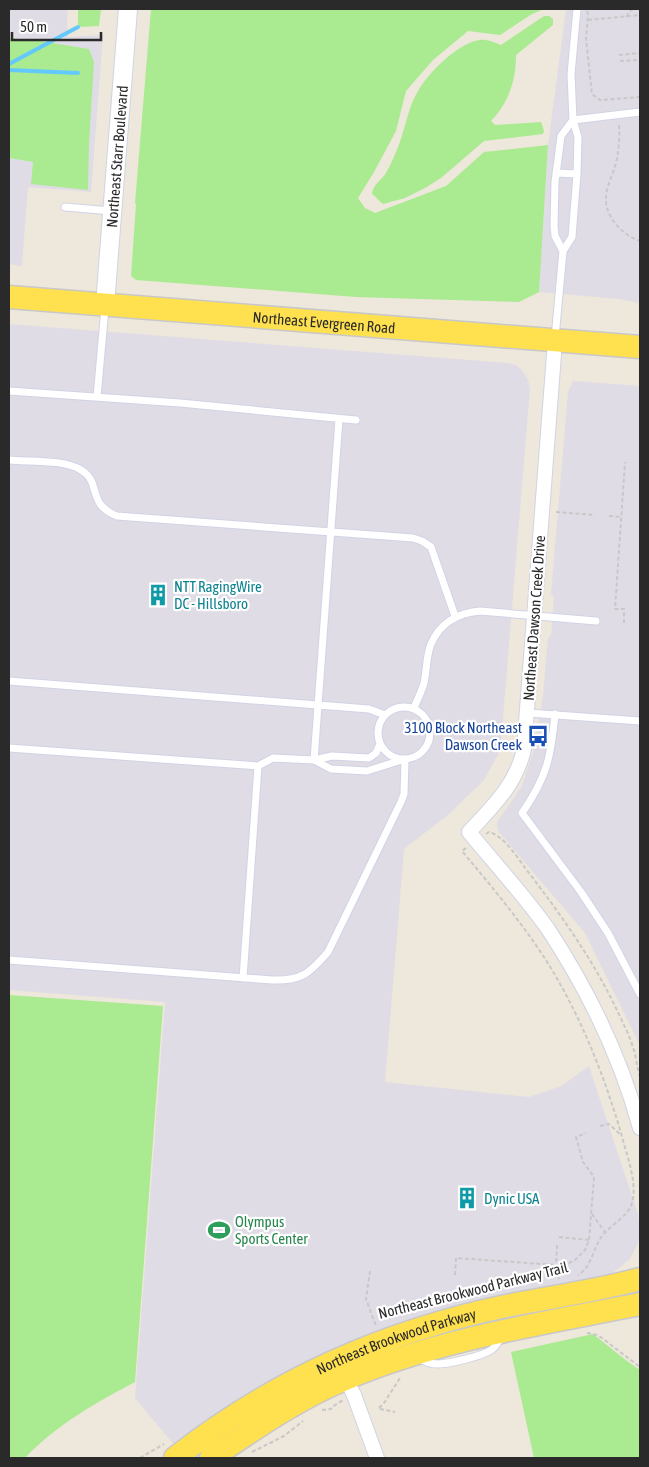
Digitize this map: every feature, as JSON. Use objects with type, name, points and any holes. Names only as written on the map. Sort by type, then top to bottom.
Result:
[{"type":"main road","name":"Northeast Evergreen Road","points":[[9,297],[640,347]]},
{"type":"main road","points":[[632,1282],[640,1266]]},
{"type":"main road","name":"Northeast Brookwood Parkway","points":[[211,1458],[341,1369],[369,1346],[445,1321],[506,1306],[632,1282]]},
{"type":"main road","name":"Northeast Brookwood Parkway","points":[[175,1458],[226,1420],[278,1389],[341,1369],[412,1355],[450,1343],[640,1304]]},
{"type":"main road","points":[[617,1308],[640,1312]]},
{"type":"street","name":"Northeast Starr Boulevard","points":[[105,305],[128,9]]},
{"type":"street","name":"Northeast Dawson Creek Drive","points":[[554,340],[524,749],[514,778],[506,792],[469,832],[519,891],[548,929],[569,964],[604,1029],[628,1089],[640,1128]]},
{"type":"street","points":[[341,1369],[354,1395],[377,1458]]},
{"type":"lane","points":[[554,340],[563,251],[572,237],[577,174],[578,137],[573,120],[571,74],[577,9]]},
{"type":"lane","points":[[563,251],[555,236],[554,226],[555,182],[561,136],[573,120],[640,112]]},
{"type":"lane","points":[[556,173],[577,174]]},
{"type":"lane","points":[[65,208],[112,211]]},
{"type":"lane","points":[[97,397],[105,305]]},
{"type":"lane","points":[[9,391],[356,420]]},
{"type":"lane","points":[[314,760],[339,419]]},
{"type":"lane","points":[[9,460],[66,464],[80,468],[90,478],[100,506],[117,516],[330,531],[413,538],[422,541],[431,547],[455,616]]},
{"type":"lane","points":[[414,708],[424,684],[431,644],[455,616],[480,611],[596,621]]},
{"type":"lane","points":[[9,681],[369,709],[385,715]]},
{"type":"lane","points":[[314,760],[331,769],[367,772],[415,757],[423,751],[429,742],[431,732],[428,722],[422,714],[414,708],[403,706],[393,708],[385,715],[379,723],[377,734],[380,744],[386,752],[394,758],[405,759]]},
{"type":"lane","points":[[528,713],[640,721]]},
{"type":"lane","points":[[555,714],[547,768],[541,783],[522,813],[581,892],[608,933],[640,993]]},
{"type":"lane","points":[[9,748],[258,766],[273,758],[314,760],[332,756],[369,758],[376,753],[380,744]]},
{"type":"lane","points":[[9,960],[272,980],[295,979],[316,966],[328,952],[401,802],[404,794],[405,759]]},
{"type":"lane","points":[[243,978],[258,766]]},
{"type":"path","points":[[586,9],[588,14],[586,39],[592,94],[600,100],[640,97]]},
{"type":"path","points":[[627,17],[628,13],[633,9]]},
{"type":"path","points":[[588,20],[640,15]]},
{"type":"path","points":[[619,55],[640,53]]},
{"type":"path","points":[[620,62],[640,60]]},
{"type":"path","points":[[619,128],[618,154],[606,192],[607,206],[612,219],[619,229],[628,236],[640,241]]},
{"type":"path","points":[[624,623],[624,609],[615,609],[625,462]]},
{"type":"path","points":[[556,512],[595,515]]},
{"type":"path","points":[[610,516],[621,516]]},
{"type":"path","points":[[489,832],[496,834],[511,850],[579,940],[624,1024],[636,1058],[640,1077]]},
{"type":"path","name":"Northeast Brookwood Parkway Trail","points":[[462,851],[507,907],[550,966],[583,1032],[606,1086],[629,1160],[633,1198],[630,1209],[605,1232],[585,1270],[578,1275]]},
{"type":"path","points":[[600,1126],[609,1124],[621,1135]]},
{"type":"path","points":[[455,1275],[456,1258],[556,1265],[575,1260],[585,1250],[589,1240],[594,1177],[583,1162],[576,1137],[586,1133]]},
{"type":"path","points":[[591,1212],[605,1232]]},
{"type":"path","points":[[559,1237],[589,1240]]},
{"type":"path","points":[[557,1245],[556,1265],[558,1281]]},
{"type":"path","points":[[370,1271],[366,1299],[376,1327]]},
{"type":"path","points":[[585,1332],[596,1335],[640,1367]]},
{"type":"path","points":[[394,1378],[401,1376],[388,1398],[379,1408],[395,1412]]},
{"type":"path","points":[[317,1412],[323,1409],[331,1409],[332,1407]]},
{"type":"path","points":[[248,1454],[284,1436],[305,1419]]},
{"type":"shaded area","points":[[9,9],[68,9],[68,37],[103,35],[91,192],[28,187],[22,266],[9,264]]},
{"type":"shaded area","points":[[566,9],[640,9],[640,303],[619,299],[539,292],[548,145]]},
{"type":"shaded area","points":[[9,324],[508,363],[516,365],[522,370],[528,380],[530,389],[499,753],[484,780],[448,815],[404,849],[385,1082],[529,1097],[561,1086],[589,1066],[638,1214],[640,1231],[638,1243],[630,1259],[614,1272],[604,1276],[498,1300],[175,1446],[135,1398],[165,1002],[9,990]]},
{"type":"shaded area","points":[[573,381],[640,386],[640,1046],[585,933],[498,831],[497,822],[522,786],[533,751],[543,696],[548,638],[551,635],[554,597],[551,594],[568,392]]},
{"type":"green space","points":[[78,9],[101,9],[99,26],[78,27]]},
{"type":"green space","points":[[151,9],[544,9],[532,14],[500,35],[468,31],[433,60],[406,91],[396,131],[358,198],[365,208],[375,213],[446,186],[484,152],[548,145],[539,292],[519,302],[356,297],[136,280],[131,276],[135,203]]},
{"type":"green space","points":[[544,16],[549,16],[553,19],[553,25],[516,55],[515,73],[507,98],[491,121],[495,125],[541,122],[543,134],[484,141],[441,178],[425,188],[405,198],[383,204],[380,202],[372,194],[373,191],[390,165],[414,98],[436,68],[462,47],[479,40],[501,45]]},
{"type":"green space","points":[[9,38],[89,49],[94,62],[88,190],[31,184],[33,162],[9,158]]},
{"type":"green space","points":[[9,995],[163,1006],[135,1382],[62,1425],[25,1458],[9,1458]]},
{"type":"green space","points":[[593,1334],[640,1370],[640,1458],[534,1458],[511,1352]]},
{"type":"waterway","points":[[9,64],[78,27]]},
{"type":"waterway","points":[[9,70],[78,73]]},
{"type":"place","name":"NTT RagingWire DC - Hillsboro","points":[[158,595]]},
{"type":"place","name":"3100 Block Northeast Dawson Creek","points":[[538,736]]},
{"type":"place","name":"Dynic USA","points":[[467,1198]]},
{"type":"place","name":"Olympus Sports Center","points":[[219,1230]]}]
